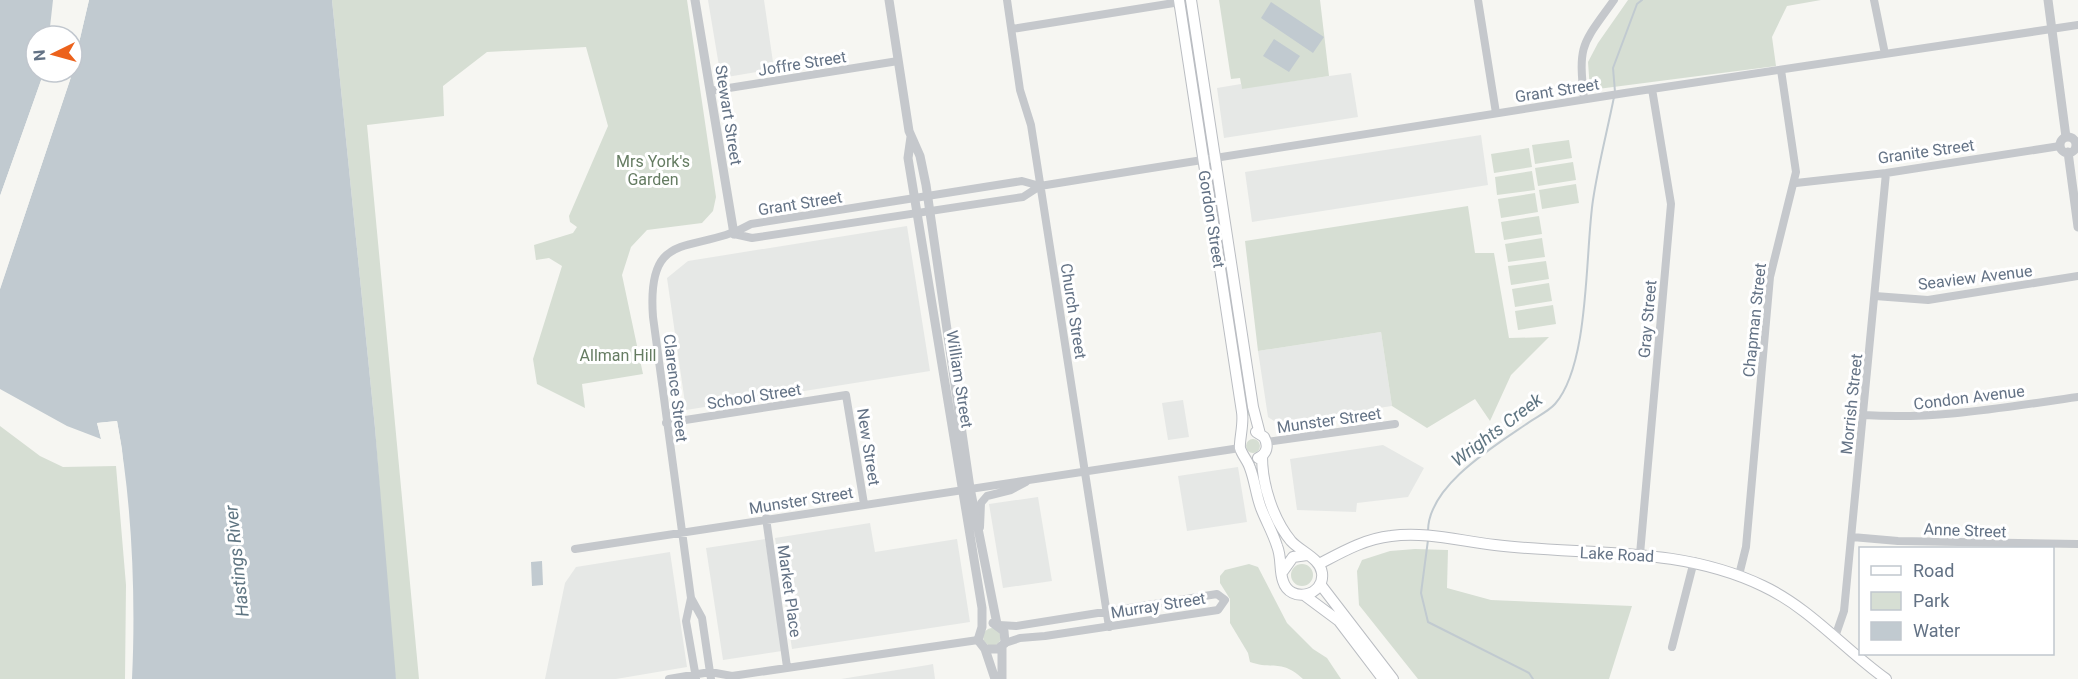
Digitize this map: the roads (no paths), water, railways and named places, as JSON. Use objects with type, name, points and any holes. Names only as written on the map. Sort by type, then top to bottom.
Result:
[{"type":"main road","name":"Gordon Street","points":[[1183,1],[1216,158],[1253,407],[1263,438]]},
{"type":"main road","name":"Gordon Street","points":[[1183,1],[1203,160],[1242,412],[1243,447],[1261,508],[1281,557],[1282,574]]},
{"type":"main road","points":[[1262,456],[1253,459],[1243,447],[1250,432],[1263,438],[1263,472],[1276,517],[1291,540],[1319,564],[1322,570],[1320,584],[1311,594],[1298,595],[1286,587],[1282,574],[1287,561],[1293,557],[1307,555]]},
{"type":"main road","name":"Lake Road","points":[[1319,564],[1365,542],[1394,535],[1432,536],[1534,549],[1640,554],[1694,561],[1739,575],[1789,600],[1886,679]]},
{"type":"main road","points":[[1320,584],[1393,679]]},
{"type":"main road","points":[[1304,595],[1339,621],[1383,679]]},
{"type":"street","name":"Stewart Street","points":[[695,0],[734,234]]},
{"type":"street","name":"William Street","points":[[890,0],[911,137],[920,156],[930,212],[982,608],[982,627],[978,640]]},
{"type":"street","name":"Church Street","points":[[1007,0],[1020,90],[1031,125],[1109,627]]},
{"type":"street","points":[[1478,0],[1496,113]]},
{"type":"street","points":[[1584,99],[1580,61],[1582,47],[1614,0]]},
{"type":"street","points":[[1874,0],[1885,54]]},
{"type":"street","points":[[2048,0],[2067,137]]},
{"type":"street","points":[[1012,29],[1183,1]]},
{"type":"street","name":"Grant Street","points":[[734,234],[752,238],[918,214],[1023,197],[1040,186],[1652,88],[2078,25]]},
{"type":"street","name":"Joffre Street","points":[[710,91],[898,61]]},
{"type":"street","name":"Chapman Street","points":[[1739,575],[1746,547],[1770,277],[1775,251],[1796,183],[1781,70]]},
{"type":"street","name":"Gray Street","points":[[1640,554],[1671,204],[1652,88]]},
{"type":"street","name":"William Street","points":[[911,137],[908,158],[967,489],[979,531],[998,625],[1006,635],[1003,645],[1002,679]]},
{"type":"street","points":[[2064,149],[2073,151],[2077,143],[2067,137]]},
{"type":"street","points":[[2067,137],[2062,139],[2078,227]]},
{"type":"street","name":"Granite Street","points":[[1796,183],[2064,149]]},
{"type":"street","name":"Morrish Street","points":[[1835,637],[1842,621],[1852,537],[1886,173]]},
{"type":"street","name":"Grant Street","points":[[734,234],[751,224],[1022,181],[1040,186]]},
{"type":"street","name":"Clarence Street","points":[[696,677],[687,621],[691,598],[666,423],[652,299],[657,269],[668,253],[684,244],[734,234]]},
{"type":"street","name":"Seaview Avenue","points":[[1875,296],[1928,300],[2078,276]]},
{"type":"street","name":"School Street","points":[[666,423],[846,395]]},
{"type":"street","name":"New Street","points":[[846,395],[864,504]]},
{"type":"street","name":"Condon Avenue","points":[[1864,415],[1907,418],[1939,416],[2078,397]]},
{"type":"street","name":"Munster Street","points":[[1263,438],[1395,424]]},
{"type":"street","name":"Munster Street","points":[[575,549],[766,518],[1243,447]]},
{"type":"street","name":"Munster Street","points":[[979,531],[981,503],[987,495],[1011,490],[1032,479]]},
{"type":"street","name":"Market Place","points":[[766,518],[787,667]]},
{"type":"street","name":"Anne Street","points":[[1852,537],[1909,542],[2078,544]]},
{"type":"street","points":[[1672,647],[1694,561]]},
{"type":"street","name":"Murray Street","points":[[998,625],[1016,626],[1217,594],[1225,600],[1218,610],[1020,638],[1003,645]]},
{"type":"street","name":"Clarence Street","points":[[691,598],[702,618],[711,676]]},
{"type":"street","points":[[982,627],[998,625]]},
{"type":"street","points":[[669,679],[711,676],[729,678],[787,667],[978,640],[985,649],[995,679]]},
{"type":"street","points":[[985,649],[994,651],[1003,645]]},
{"type":"water","points":[[0,0],[53,0],[50,24],[24,24],[24,84],[40,84],[0,196]]},
{"type":"water","name":"Hastings River","points":[[89,0],[332,0],[375,428],[396,679],[132,679],[132,549],[117,421],[97,423],[101,439],[67,426],[0,389],[0,289],[69,84],[84,84],[83,24]]},
{"type":"water","points":[[1271,2],[1324,37],[1313,53],[1261,18]]},
{"type":"water","points":[[1274,39],[1300,56],[1289,72],[1263,56]]},
{"type":"water","points":[[542,561],[543,585],[532,586],[531,562]]},
{"type":"waterway","name":"Wrights Creek","points":[[1615,92],[1613,68],[1637,4],[1642,0]]},
{"type":"waterway","name":"Wrights Creek","points":[[1428,531],[1431,515],[1438,499],[1450,484],[1479,457],[1552,407],[1566,386],[1575,363],[1580,336],[1593,200],[1614,97]]},
{"type":"waterway","name":"Wrights Creek","points":[[1428,540],[1421,593],[1428,622],[1529,673],[1533,679]]},
{"type":"park label","name":"Mrs York's Garden","points":[[653,170]]},
{"type":"park label","name":"Allman Hill","points":[[618,355]]}]
